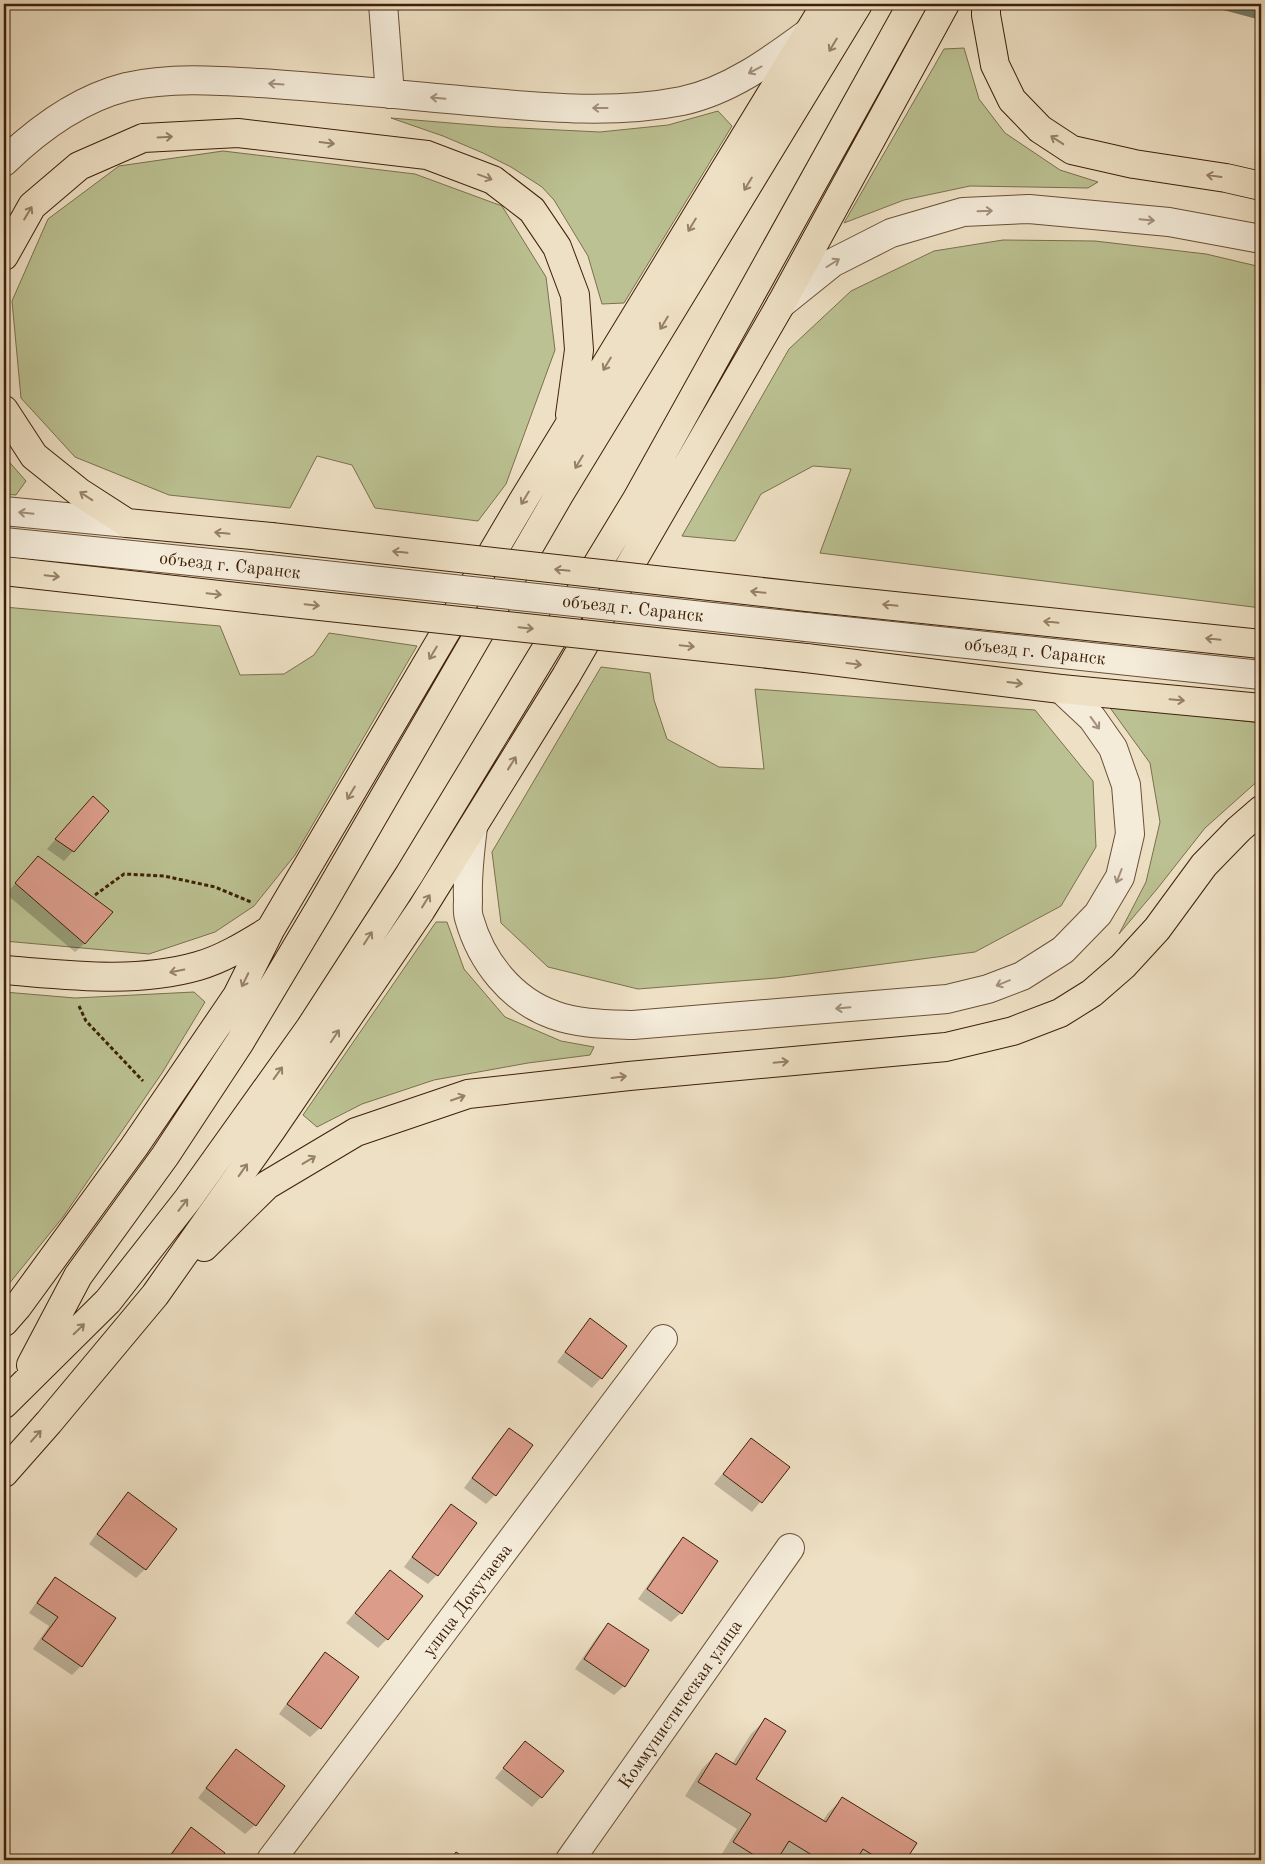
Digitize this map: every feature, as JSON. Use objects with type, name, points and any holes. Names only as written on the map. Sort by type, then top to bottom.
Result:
[{"type":"main road","points":[[4,1322],[18,1306],[105,1187],[237,996],[275,922],[519,508],[826,4]]},
{"type":"main road","points":[[11,1396],[78,1276],[164,1156],[240,1042],[559,496],[858,4]]},
{"type":"main road","points":[[11,1396],[108,1301],[188,1199],[310,1028],[404,883],[637,499],[912,4]]},
{"type":"main road","points":[[4,1473],[155,1295],[399,942],[473,827],[566,676],[781,304],[945,4]]},
{"type":"main road","points":[[986,4],[986,15],[995,66],[1012,100],[1040,130],[1072,150],[1134,164],[1226,178],[1261,186]]},
{"type":"main road","points":[[4,256],[32,206],[79,166],[143,138],[238,133],[427,156],[493,180],[532,210],[557,247],[574,294],[579,350],[569,426]]},
{"type":"main road","points":[[4,410],[34,456],[79,492],[127,523],[1261,644]]},
{"type":"main road","points":[[4,571],[806,658],[1061,689],[1261,708]]},
{"type":"main road","points":[[155,1295],[267,1185],[356,1132],[468,1094],[629,1076],[946,1047],[1013,1031],[1060,1013],[1092,993],[1123,966],[1157,929],[1204,865],[1239,829],[1261,810]]},
{"type":"main road","points":[[4,970],[91,977],[155,975],[199,966],[238,950],[275,922]]},
{"type":"street","points":[[383,4],[390,94]]},
{"type":"street","points":[[4,162],[46,125],[76,107],[124,88],[152,82],[249,83],[549,108],[622,108],[683,101],[724,87],[768,63],[809,32]]},
{"type":"street","points":[[781,304],[832,262],[891,233],[963,212],[1029,209],[1169,222],[1261,239]]},
{"type":"street","points":[[4,511],[127,523]]},
{"type":"street","name":"объезд г. Саранск","points":[[4,542],[1261,675]]},
{"type":"street","points":[[473,827],[467,873],[468,917],[482,950],[502,981],[525,1002],[554,1015],[593,1023],[633,1025],[947,999],[988,990],[1022,976],[1063,950],[1098,914],[1120,877],[1122,869],[1130,834],[1126,785],[1113,748],[1092,718],[1061,689]]},
{"type":"street","name":"улица Докучаева","points":[[271,1860],[663,1339]]},
{"type":"street","name":"Коммунистическая улица","points":[[570,1860],[790,1548]]},
{"type":"path","points":[[95,894],[124,874],[164,876],[215,887],[275,922]]},
{"type":"path","points":[[65,975],[86,1021],[164,1103]]},
{"type":"green space","points":[[964,48],[979,99],[1005,133],[1060,170],[1098,182],[1088,188],[970,186],[904,200],[844,223],[944,49]]},
{"type":"green space","points":[[718,111],[732,126],[624,303],[602,304],[588,256],[554,200],[542,187],[511,167],[483,153],[443,136],[391,118],[498,127],[600,132],[668,125]]},
{"type":"green space","points":[[223,151],[415,174],[502,206],[546,277],[555,350],[506,484],[478,521],[375,508],[352,465],[317,456],[290,508],[169,495],[75,457],[21,398],[12,301],[48,219],[119,166]]},
{"type":"green space","points":[[1003,240],[1095,241],[1206,254],[1261,267],[1261,608],[820,553],[851,469],[813,466],[761,494],[735,541],[682,536],[789,349],[851,291],[934,251]]},
{"type":"green space","points":[[4,456],[26,481],[16,495],[4,494]]},
{"type":"green space","points":[[4,607],[220,626],[240,675],[284,674],[314,655],[329,633],[417,646],[295,855],[254,906],[215,932],[149,954],[4,941]]},
{"type":"green space","points":[[601,667],[650,673],[654,700],[667,739],[719,767],[764,769],[755,689],[1035,710],[1093,781],[1096,847],[1061,906],[975,952],[777,978],[638,989],[548,967],[501,923],[492,852]]},
{"type":"green space","points":[[1108,705],[1261,723],[1261,778],[1205,828],[1119,934],[1146,882],[1160,822],[1150,763]]},
{"type":"green space","points":[[436,922],[447,922],[464,969],[505,1017],[561,1041],[594,1047],[590,1055],[528,1063],[434,1080],[362,1104],[317,1127],[303,1115]]},
{"type":"green space","points":[[4,992],[75,998],[194,992],[205,1002],[162,1073],[63,1217],[4,1290]]},
{"type":"building","points":[[93,796],[109,811],[74,852],[55,839]]},
{"type":"building","points":[[38,856],[113,912],[85,944],[15,883]]},
{"type":"building","points":[[590,1318],[627,1346],[602,1379],[565,1352]]},
{"type":"building","points":[[509,1428],[533,1445],[496,1496],[472,1478]]},
{"type":"building","points":[[751,1438],[790,1467],[762,1503],[723,1474]]},
{"type":"building","points":[[128,1492],[177,1529],[146,1570],[97,1534]]},
{"type":"building","points":[[451,1504],[477,1523],[438,1576],[412,1557]]},
{"type":"building","points":[[683,1537],[718,1561],[682,1614],[647,1589]]},
{"type":"building","points":[[390,1570],[423,1596],[388,1640],[355,1613]]},
{"type":"building","points":[[55,1577],[116,1618],[82,1667],[42,1639],[58,1617],[37,1603]]},
{"type":"building","points":[[608,1623],[649,1650],[625,1687],[584,1659]]},
{"type":"building","points":[[325,1652],[359,1677],[321,1729],[287,1704]]},
{"type":"building","points":[[765,1718],[786,1731],[756,1779],[826,1822],[842,1797],[917,1843],[906,1860],[881,1860],[863,1849],[856,1860],[820,1860],[789,1841],[777,1860],[762,1860],[733,1842],[751,1814],[698,1782],[716,1753],[736,1765]]},
{"type":"building","points":[[525,1741],[564,1771],[542,1798],[503,1768]]},
{"type":"building","points":[[236,1749],[285,1786],[256,1826],[206,1788]]},
{"type":"building","points":[[191,1827],[225,1853],[220,1860],[176,1860],[170,1856]]},
{"type":"building","points":[[456,1852],[468,1860],[450,1860]]},
{"type":"waterway","points":[[1220,4],[1261,15]]}]
